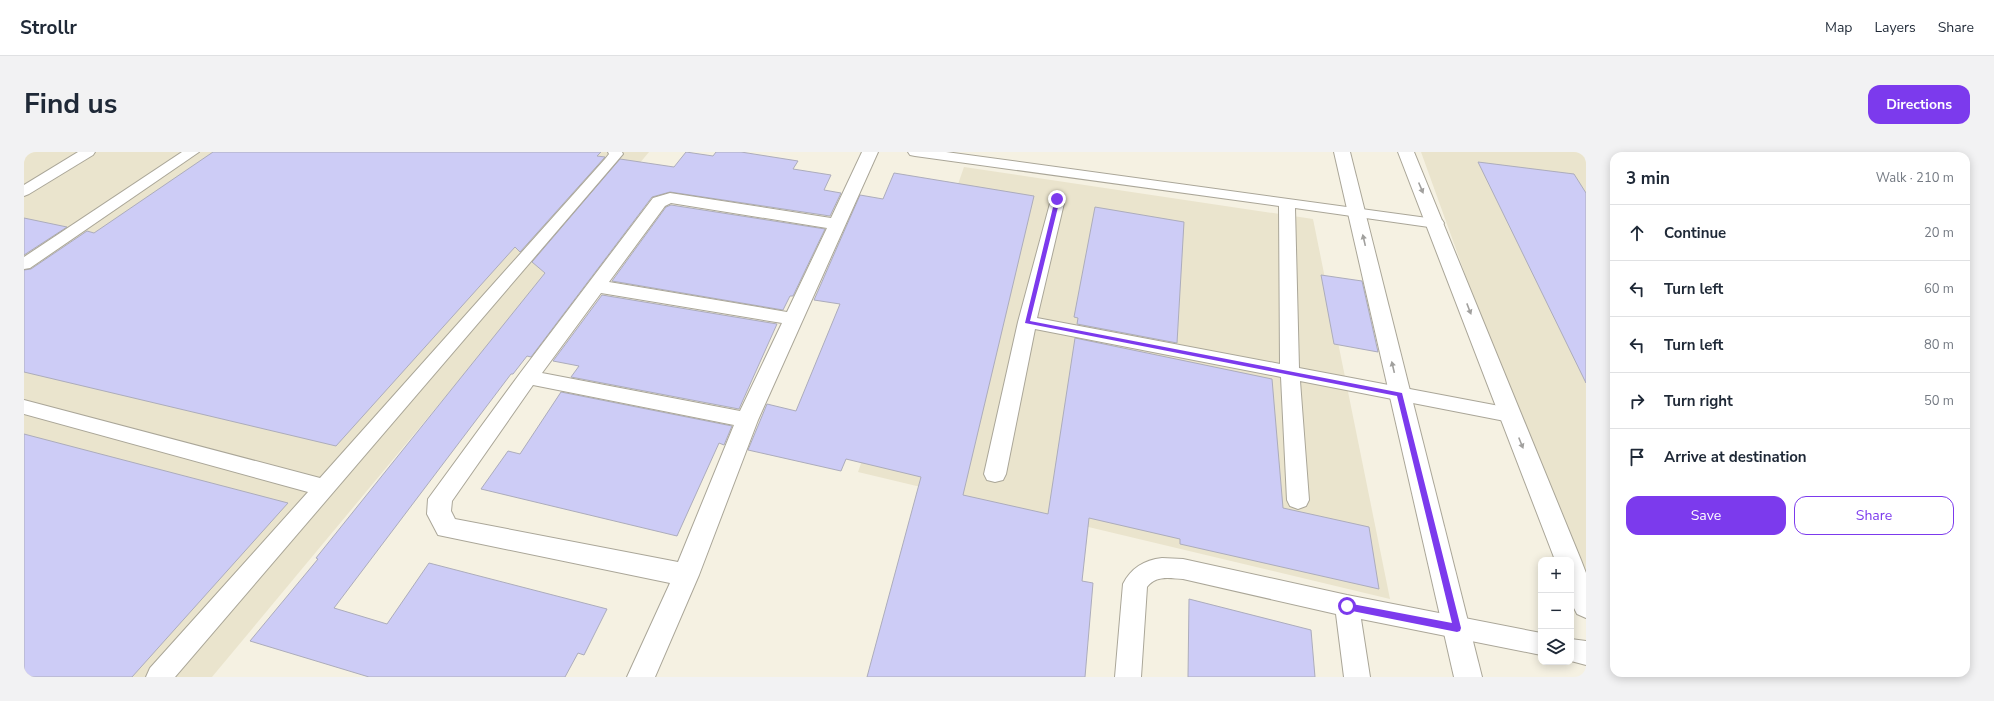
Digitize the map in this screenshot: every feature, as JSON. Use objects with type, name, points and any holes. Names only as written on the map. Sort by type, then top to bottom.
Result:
[{"type":"street","points":[[641,677],[686,575],[747,420],[870,152]]},
{"type":"street","points":[[1342,152],[1468,677]]},
{"type":"street","points":[[1406,152],[1436,224],[1567,557]]},
{"type":"street","points":[[686,575],[447,528],[437,512],[440,499],[595,286],[659,202],[663,199],[670,198],[837,224]]},
{"type":"street","points":[[595,286],[794,319]]},
{"type":"street","points":[[528,377],[747,420]]},
{"type":"street","points":[[1574,576],[1586,606]]},
{"type":"lane","points":[[24,191],[88,152]]},
{"type":"lane","points":[[24,264],[192,152]]},
{"type":"lane","points":[[158,677],[605,168],[616,154],[615,152]]},
{"type":"lane","points":[[915,152],[1287,202],[1436,224]]},
{"type":"lane","points":[[995,474],[1027,322],[1057,199]]},
{"type":"lane","points":[[1287,202],[1290,374],[1298,500]]},
{"type":"lane","points":[[1027,322],[1290,374],[1510,415]]},
{"type":"lane","points":[[24,407],[324,488]]},
{"type":"lane","points":[[1128,677],[1134,584],[1141,575],[1157,568],[1182,569],[1347,606],[1538,643]]},
{"type":"lane","points":[[1347,606],[1357,677]]},
{"type":"lane","points":[[1574,651],[1586,653]]},
{"type":"shaded area","points":[[24,152],[649,152],[212,677],[24,677]]},
{"type":"shaded area","points":[[1421,152],[1586,152],[1586,610],[1574,570],[1574,557],[1567,557]]},
{"type":"shaded area","points":[[964,167],[1313,219],[1390,599],[858,472]]},
{"type":"building","points":[[213,152],[601,152],[597,156],[605,157],[520,252],[515,247],[336,446],[24,372],[24,270],[31,269],[87,231],[94,233]]},
{"type":"building","points":[[686,152],[713,156],[716,152],[741,152],[798,161],[793,169],[831,175],[824,190],[841,193],[830,216],[670,192],[652,197],[531,357],[527,356],[513,374],[511,374],[334,608],[387,624],[429,563],[607,609],[584,655],[578,653],[565,677],[369,677],[250,641],[318,559],[316,558],[545,273],[532,262],[620,159],[674,167]]},
{"type":"building","points":[[1478,162],[1574,174],[1586,193],[1586,383]]},
{"type":"building","points":[[894,173],[1034,196],[963,495],[1048,514],[1075,338],[1272,379],[1283,508],[1369,527],[1379,589],[1180,544],[1180,539],[1089,518],[1082,581],[1093,583],[1085,677],[867,677],[921,477],[846,459],[841,471],[748,450],[767,404],[796,411],[840,304],[814,300],[860,195],[883,199]]},
{"type":"building","points":[[671,205],[825,229],[793,296],[790,296],[783,310],[612,281],[666,207]]},
{"type":"building","points":[[1095,207],[1184,222],[1177,343],[1077,324],[1078,318],[1074,317]]},
{"type":"building","points":[[24,218],[67,227],[24,255]]},
{"type":"building","points":[[1321,275],[1362,281],[1378,352],[1334,344]]},
{"type":"building","points":[[602,295],[777,324],[739,409],[571,377],[579,366],[553,361]]},
{"type":"building","points":[[561,392],[732,426],[724,445],[719,443],[677,536],[481,489],[508,451],[520,454]]},
{"type":"building","points":[[24,434],[288,503],[132,677],[24,677]]},
{"type":"building","points":[[1189,599],[1311,630],[1315,677],[1188,677]]},
{"type":"route","points":[[1057,199],[1027,322],[1400,395],[1457,628],[1347,606]]}]
